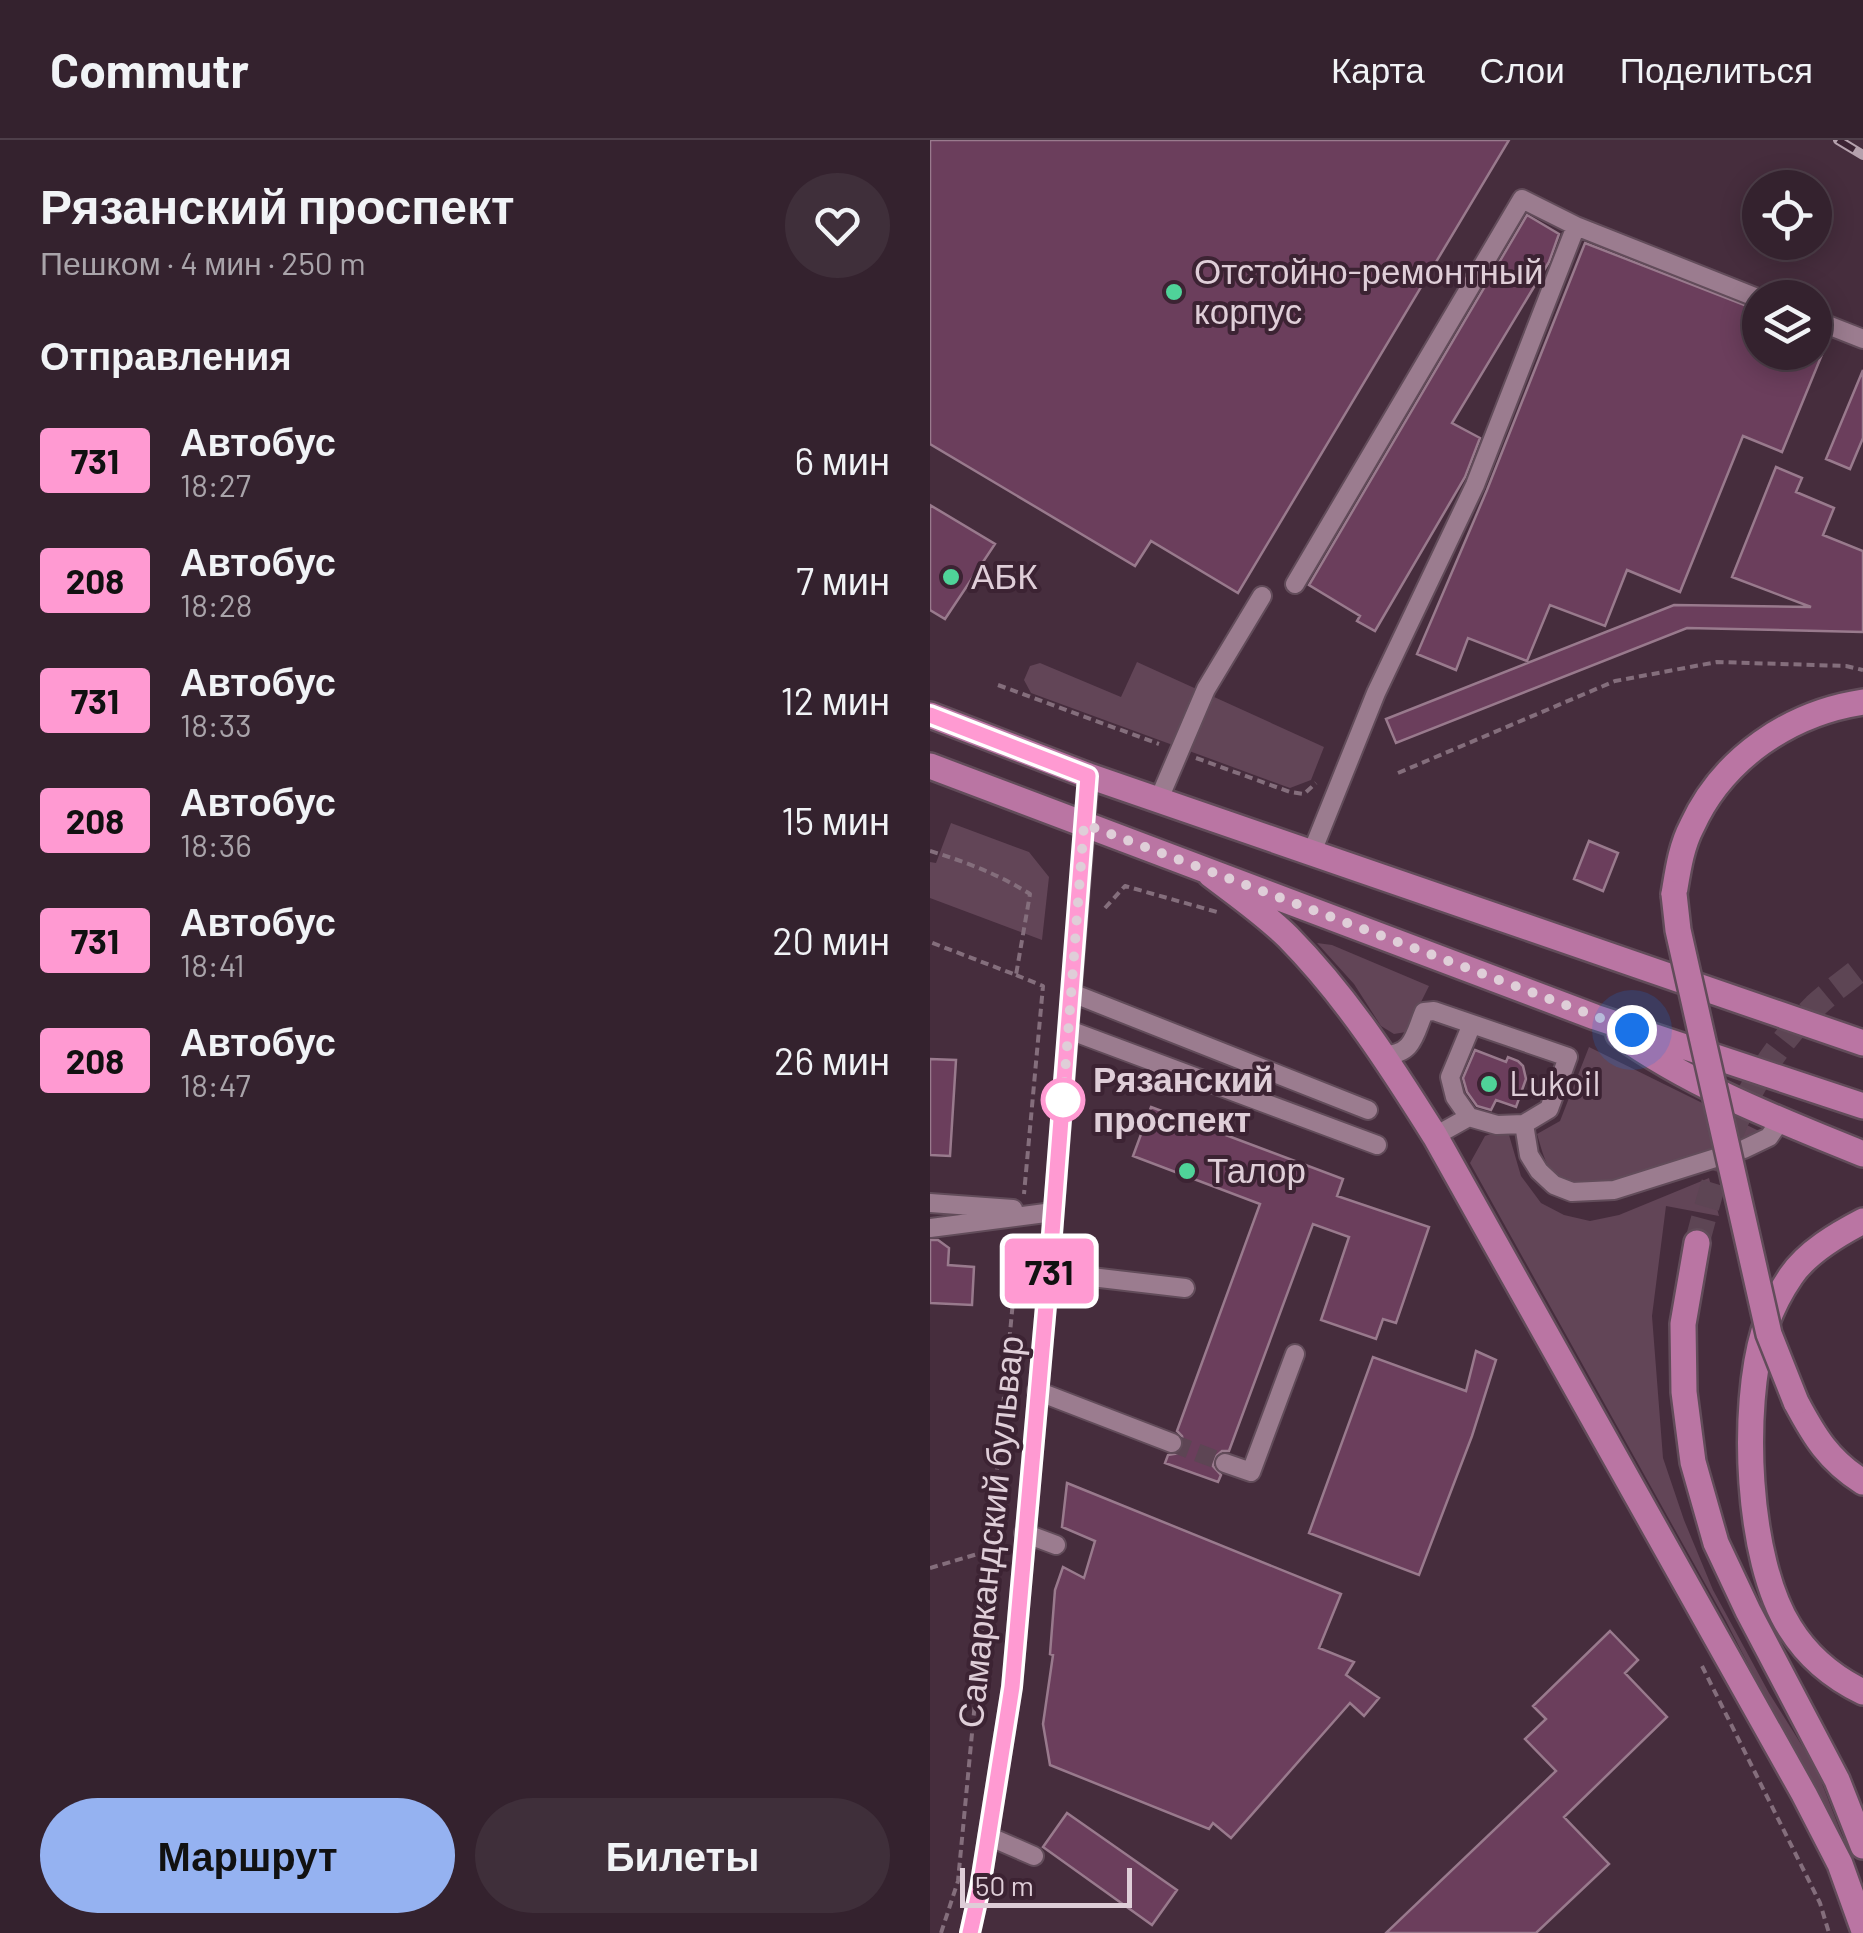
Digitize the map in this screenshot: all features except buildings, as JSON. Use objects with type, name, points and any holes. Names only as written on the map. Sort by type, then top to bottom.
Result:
[{"type":"main road","points":[[1863,702],[1784,726],[1730,769],[1691,826],[1674,894],[1678,930],[1769,1334],[1796,1402],[1818,1442],[1847,1472],[1863,1482]]},
{"type":"main road","points":[[930,715],[1088,776],[1863,1043]]},
{"type":"main road","points":[[930,766],[1595,1017],[1863,1106]]},
{"type":"main road","points":[[1210,874],[1286,935],[1331,984],[1436,1136],[1804,1794],[1840,1864],[1863,1928]]},
{"type":"main road","points":[[1595,1017],[1653,1058],[1781,1120],[1863,1154]]},
{"type":"main road","points":[[1863,1222],[1840,1232],[1793,1272],[1764,1330],[1752,1394],[1750,1465],[1759,1542],[1788,1624],[1822,1666],[1863,1692]]},
{"type":"main road","points":[[1697,1242],[1683,1324],[1684,1392],[1692,1462],[1716,1542],[1837,1780],[1863,1846]]},
{"type":"street","points":[[1294,584],[1522,199],[1576,226],[1742,292]]},
{"type":"street","points":[[1312,852],[1376,692],[1474,485],[1576,226]]},
{"type":"street","points":[[1832,327],[1863,339]]},
{"type":"street","points":[[1159,799],[1206,690],[1262,596]]},
{"type":"street","name":"Самаркандский бульвар","points":[[970,1933],[1012,1687],[1088,776]]},
{"type":"street","points":[[1072,993],[1368,1110]]},
{"type":"street","points":[[1383,1054],[1398,1054],[1409,1048],[1424,1012],[1434,1011],[1472,1024],[1568,1057],[1549,1109],[1524,1124],[1498,1125],[1469,1116],[1455,1098],[1450,1077],[1472,1024]]},
{"type":"street","points":[[1069,1030],[1377,1145]]},
{"type":"street","points":[[1436,1136],[1469,1116]]},
{"type":"street","points":[[1524,1124],[1529,1155],[1539,1171],[1554,1185],[1572,1192],[1614,1190],[1744,1149],[1769,1136],[1781,1120]]},
{"type":"street","points":[[930,1203],[1022,1213]]},
{"type":"street","points":[[930,1228],[1022,1213],[1054,1212]]},
{"type":"street","points":[[1049,1272],[1185,1288]]},
{"type":"street","points":[[1225,1462],[1251,1472],[1295,1354]]},
{"type":"street","points":[[1038,1392],[1172,1443]]},
{"type":"street","points":[[1024,1534],[1056,1545]]},
{"type":"street","points":[[988,1836],[1034,1856]]},
{"type":"path","points":[[1398,773],[1615,682],[1717,662],[1846,666],[1863,670]]},
{"type":"path","points":[[930,851],[971,864],[1030,894],[1016,976]]},
{"type":"path","points":[[1105,908],[1125,886],[1210,908],[1228,917]]},
{"type":"path","points":[[930,942],[1044,986],[958,1880],[941,1933]]},
{"type":"path","points":[[930,1568],[990,1550]]},
{"type":"shaded area","points":[[1137,662],[1324,747],[1311,780],[1290,788],[1031,693],[1024,680],[1030,666],[1040,663],[1121,697]]},
{"type":"shaded area","points":[[951,823],[1029,852],[1049,877],[1042,940],[930,898],[930,862],[936,863]]},
{"type":"shaded area","points":[[1317,943],[1332,945],[1429,986],[1406,1032],[1394,1034],[1381,1026],[1354,984]]},
{"type":"shaded area","points":[[1589,1047],[1761,1132],[1628,1178],[1600,1184],[1561,1181],[1548,1166],[1537,1134],[1560,1121]]},
{"type":"shaded area","points":[[1496,1132],[1509,1135],[1521,1176],[1541,1203],[1564,1215],[1590,1221],[1619,1215],[1709,1178],[1719,1216],[1666,1206],[1652,1316],[1663,1458],[1713,1590],[1769,1693],[1816,1768],[1859,1879],[1726,1621],[1470,1163],[1485,1136]]},
{"type":"tunnel","points":[[1697,1243],[1727,1145],[1753,1087],[1815,1006],[1863,967]]},
{"type":"tunnel","points":[[1172,1443],[1225,1463]]},
{"type":"railway","points":[[1838,140],[1863,155]]},
{"type":"bus line","name":"731","points":[[930,715],[1088,776],[1012,1687],[970,1933]]},
{"type":"place","name":"Отстойно-ремонтный корпус","points":[[1174,292]]},
{"type":"place","name":"АБК","points":[[951,577]]},
{"type":"place","name":"Lukoil","points":[[1489,1084]]},
{"type":"place","name":"Рязанский проспект","points":[[1063,1100]]},
{"type":"place","name":"Талор","points":[[1187,1171]]},
{"type":"route","points":[[1063,1100],[1084,824],[1632,1030]]}]
